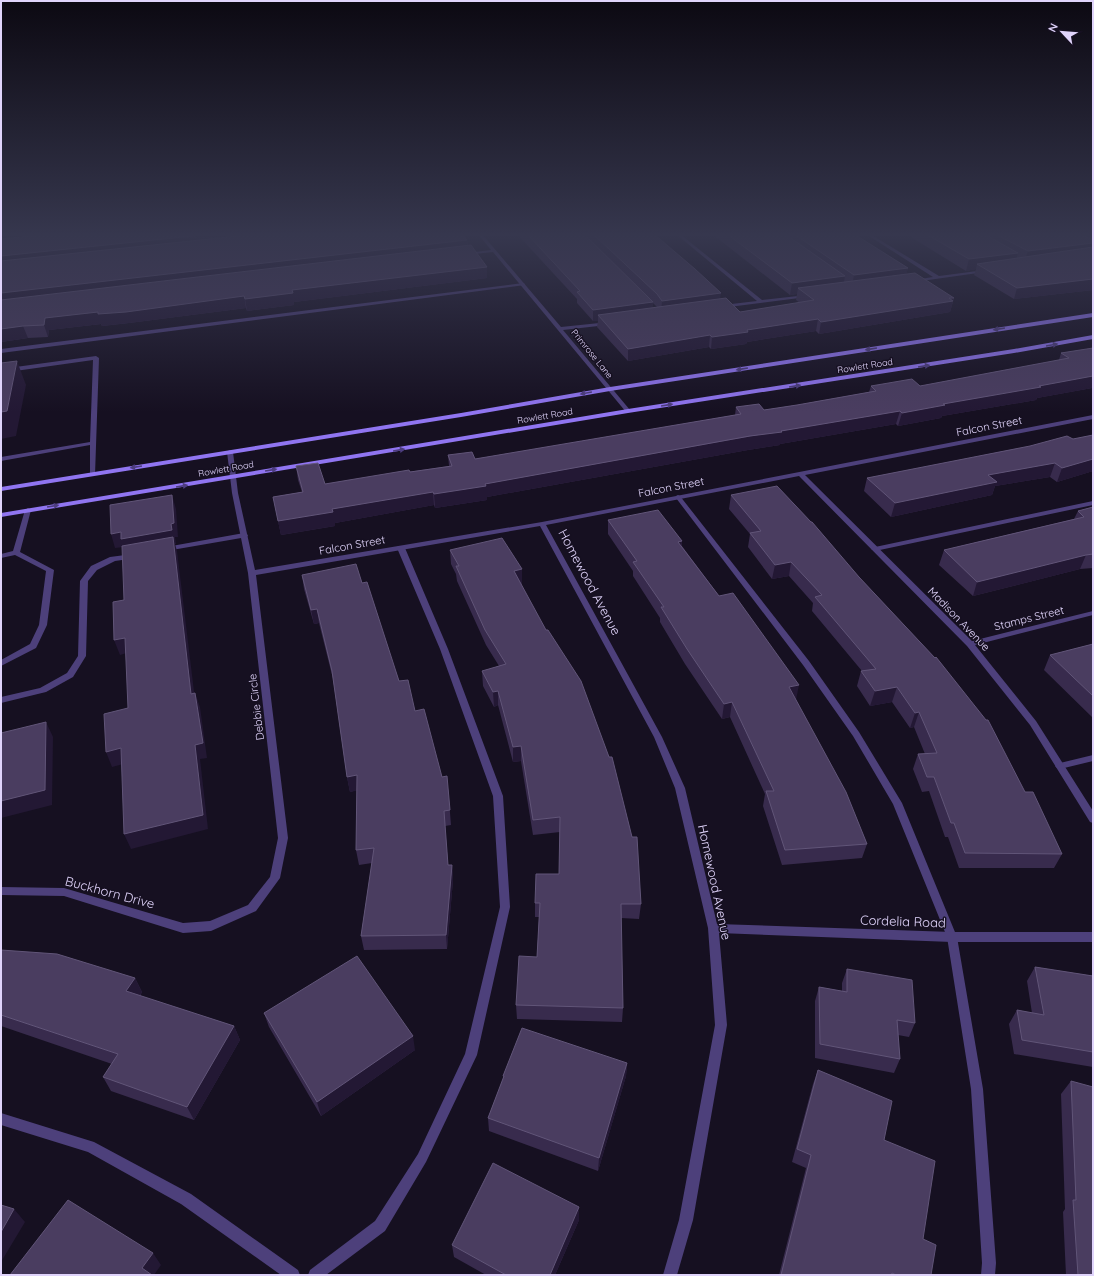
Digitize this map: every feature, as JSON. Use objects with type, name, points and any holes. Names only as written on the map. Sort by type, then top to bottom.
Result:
[{"type":"main road","name":"Rowlett Road","points":[[1,489],[461,415],[610,389],[1093,315]]},
{"type":"main road","name":"Rowlett Road","points":[[1,515],[628,411],[1093,338]]},
{"type":"street","points":[[1,351],[449,294]]},
{"type":"street","name":"Primrose Lane","points":[[531,294],[628,411]]},
{"type":"street","points":[[751,294],[761,302]]},
{"type":"street","points":[[714,308],[814,295]]},
{"type":"street","points":[[561,329],[614,322]]},
{"type":"street","points":[[1,371],[96,358],[93,474]]},
{"type":"street","name":"Falcon Street","points":[[252,573],[542,524],[1093,417]]},
{"type":"street","points":[[1,459],[93,443]]},
{"type":"street","name":"Debbie Circle","points":[[211,926],[252,908],[275,878],[283,838],[252,573],[232,476],[230,452]]},
{"type":"street","name":"Madison Avenue","points":[[800,473],[970,644],[1033,723],[1093,819]]},
{"type":"street","points":[[678,497],[806,663],[856,734],[897,803],[952,937],[977,1089],[989,1263],[988,1275]]},
{"type":"street","points":[[875,549],[1093,503]]},
{"type":"street","points":[[16,553],[28,510]]},
{"type":"street","name":"Homewood Avenue","points":[[542,524],[658,737],[680,788],[713,928],[721,1025],[686,1220],[670,1275]]},
{"type":"street","points":[[159,551],[244,535]]},
{"type":"street","points":[[315,1275],[380,1226],[422,1158],[471,1055],[504,907],[498,796],[444,649],[401,548]]},
{"type":"street","points":[[1,556],[16,553],[50,570],[43,625],[33,646],[1,663]]},
{"type":"street","points":[[1,700],[43,690],[70,675],[82,656],[84,581],[94,568],[113,559],[144,554]]},
{"type":"street","name":"Stamps Street","points":[[970,644],[1093,613]]},
{"type":"street","points":[[1060,766],[1093,758]]},
{"type":"street","name":"Buckhorn Drive","points":[[1,891],[64,892],[183,928],[211,926]]},
{"type":"street","name":"Cordelia Road","points":[[713,928],[952,937],[1093,937]]},
{"type":"street","points":[[1,1119],[90,1146],[186,1199],[293,1275]]},
{"type":"building","points":[[56,294],[289,294],[245,299],[244,296],[126,312],[98,314],[98,312],[45,318],[44,325],[1,329],[1,300]]},
{"type":"building","points":[[578,294],[644,294],[653,302],[593,310]]},
{"type":"building","points":[[657,294],[717,294],[662,301]]},
{"type":"building","points":[[805,294],[947,294],[954,298],[949,298],[953,301],[821,322],[818,319],[747,330],[748,332],[712,337],[710,335],[628,349],[598,315],[726,298],[740,312],[814,300]]},
{"type":"building","points":[[1093,348],[1093,376],[902,413],[900,411],[781,431],[782,432],[750,436],[485,484],[486,486],[434,494],[433,492],[332,509],[333,512],[278,521],[273,497],[303,492],[296,466],[318,463],[325,484],[409,470],[410,472],[452,466],[448,455],[472,452],[475,459],[741,414],[736,407],[759,404],[764,410],[876,391],[871,386],[912,379],[920,386],[1069,358],[1061,353]]},
{"type":"building","points":[[17,361],[7,411],[1,412],[1,363]]},
{"type":"building","points":[[1093,435],[1093,459],[1062,468],[1055,463],[988,475],[997,482],[895,503],[867,478],[1030,446],[1067,436],[1073,439]]},
{"type":"building","points":[[777,486],[812,522],[859,577],[935,658],[936,657],[986,720],[988,720],[1025,792],[1033,792],[1062,854],[965,853],[954,823],[951,823],[934,777],[927,777],[918,754],[937,753],[919,712],[915,713],[897,687],[875,691],[861,671],[876,669],[815,597],[822,595],[791,562],[775,565],[750,533],[761,531],[731,495]]},
{"type":"building","points":[[172,495],[174,523],[171,524],[172,530],[121,539],[121,532],[111,534],[110,505]]},
{"type":"building","points":[[1093,507],[1093,554],[977,582],[944,550],[1084,517],[1078,511]]},
{"type":"building","points":[[658,510],[682,541],[678,542],[719,596],[733,593],[799,685],[789,687],[846,792],[867,844],[785,850],[766,791],[774,791],[732,702],[724,704],[661,607],[664,607],[633,562],[637,561],[608,520]]},
{"type":"building","points":[[173,537],[191,694],[195,693],[203,743],[195,745],[203,815],[124,834],[121,748],[106,752],[104,714],[128,708],[125,638],[114,640],[113,602],[124,600],[122,546]]},
{"type":"building","points":[[502,538],[522,569],[514,571],[546,630],[548,630],[581,681],[609,757],[612,757],[632,837],[637,837],[641,904],[621,904],[623,1008],[516,1005],[519,956],[537,957],[540,903],[535,903],[536,874],[559,874],[560,817],[533,820],[521,746],[513,747],[498,691],[493,692],[482,671],[506,664],[485,630],[456,566],[459,566],[450,550]]},
{"type":"building","points":[[356,564],[362,583],[367,582],[399,681],[408,680],[415,711],[424,709],[442,777],[447,776],[450,810],[444,811],[448,865],[452,865],[446,935],[361,936],[374,848],[356,850],[357,775],[347,777],[332,671],[317,609],[311,610],[302,575]]},
{"type":"building","points":[[1093,644],[1093,696],[1050,655]]},
{"type":"building","points":[[46,722],[45,790],[1,801],[1,733]]},
{"type":"building","points":[[1,950],[57,954],[135,978],[126,991],[234,1026],[187,1107],[103,1077],[118,1054],[1,1015]]},
{"type":"building","points":[[357,956],[413,1036],[317,1102],[264,1013]]},
{"type":"building","points":[[1035,967],[1093,976],[1093,1052],[1022,1040],[1017,1010],[1044,1015]]},
{"type":"building","points":[[847,969],[912,980],[915,1023],[897,1020],[900,1059],[820,1044],[819,987],[847,992]]},
{"type":"building","points":[[522,1028],[627,1063],[599,1158],[488,1118]]},
{"type":"building","points":[[818,1070],[892,1101],[884,1140],[935,1161],[923,1239],[936,1245],[931,1275],[896,1275],[892,1273],[891,1275],[781,1275],[811,1155],[797,1149]]},
{"type":"building","points":[[1071,1081],[1093,1087],[1093,1275],[1078,1275],[1073,1200],[1076,1200]]},
{"type":"building","points":[[493,1163],[579,1207],[550,1275],[506,1275],[452,1245]]},
{"type":"building","points":[[68,1200],[153,1253],[142,1268],[152,1275],[10,1275]]},
{"type":"building","points":[[1,1205],[14,1209],[1,1232]]}]
